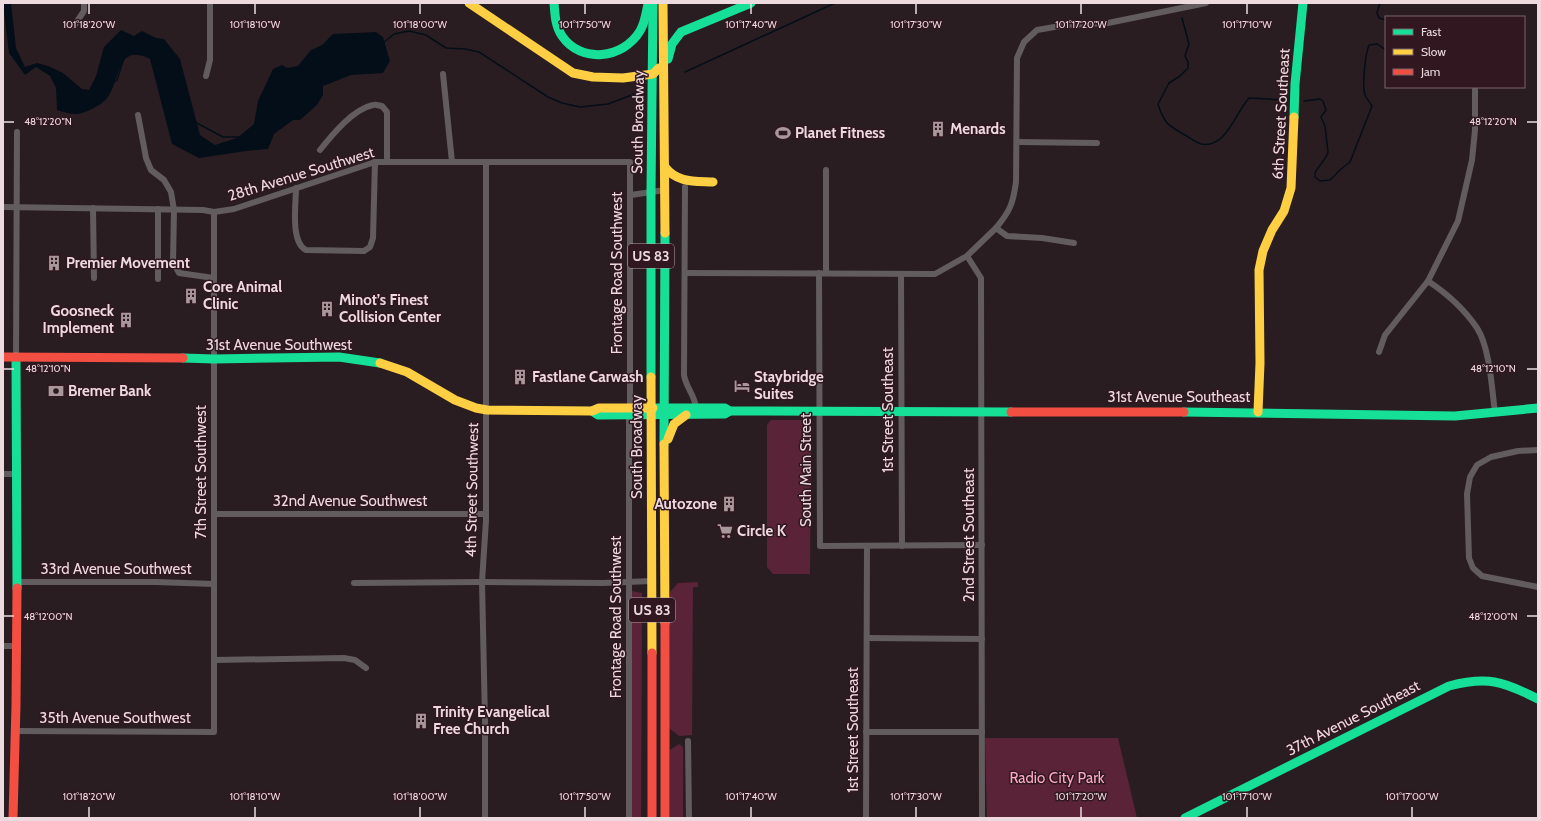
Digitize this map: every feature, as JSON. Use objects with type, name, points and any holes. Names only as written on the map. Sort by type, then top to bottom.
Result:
[{"type":"main road","points":[[469,3],[573,73],[584,77],[622,78],[653,74],[658,69],[663,52]]},
{"type":"main road","points":[[554,3],[556,27],[566,43],[583,53],[605,55],[624,48],[640,32],[649,3]]},
{"type":"main road","name":"South Broadway","points":[[653,3],[651,318],[657,412],[664,466],[665,818]]},
{"type":"main road","name":"South Broadway","points":[[652,818],[652,463],[657,412],[665,190],[663,3]]},
{"type":"main road","points":[[713,182],[682,180],[668,173],[664,163],[668,135],[668,55],[674,39],[681,32],[751,3]]},
{"type":"main road","name":"6th Street Southeast","points":[[1258,412],[1260,363],[1259,270],[1263,251],[1272,230],[1284,211],[1291,188],[1294,160],[1294,84],[1303,3]]},
{"type":"main road","points":[[622,78],[642,84],[653,104]]},
{"type":"main road","name":"31st Avenue Southwest","points":[[3,357],[147,357],[214,359],[339,357],[377,362],[393,366],[408,372],[442,393],[475,409],[592,410],[599,408],[630,412],[657,412],[696,408],[725,408],[730,410],[819,411]]},
{"type":"main road","points":[[13,818],[16,731],[17,582],[16,357]]},
{"type":"main road","name":"31st Avenue Southeast","points":[[819,411],[1258,412],[1442,416],[1494,413],[1538,408]]},
{"type":"main road","name":"31st Avenue Southwest","points":[[657,412],[686,415],[725,414],[730,410]]},
{"type":"main road","points":[[657,412],[659,479],[665,517]]},
{"type":"main road","points":[[664,466],[668,458],[669,431],[673,424],[686,415]]},
{"type":"main road","points":[[652,463],[656,515],[656,572],[657,575],[665,577]]},
{"type":"main road","points":[[651,581],[655,582],[657,586],[657,637],[665,680]]},
{"type":"main road","points":[[652,640],[657,676],[656,733],[658,738],[665,740]]},
{"type":"main road","name":"37th Avenue Southeast","points":[[1185,818],[1456,684],[1476,680],[1492,680],[1502,682],[1538,699]]},
{"type":"street","points":[[74,26],[84,11],[84,3]]},
{"type":"street","points":[[206,76],[210,60],[210,3]]},
{"type":"street","points":[[685,273],[935,274],[966,256],[996,228],[1008,213],[1013,200],[1016,182],[1017,58],[1024,42],[1037,30],[1066,25],[1108,23],[1206,3]]},
{"type":"street","points":[[443,74],[452,162]]},
{"type":"street","points":[[1379,352],[1385,336],[1428,281],[1458,221],[1472,160],[1475,130],[1475,90]]},
{"type":"street","points":[[320,150],[334,131],[358,111],[373,105],[382,106],[387,112],[387,162]]},
{"type":"street","points":[[138,115],[146,158],[151,170],[164,180],[171,192],[174,210],[173,262],[179,273],[214,278]]},
{"type":"street","points":[[16,357],[17,132]]},
{"type":"street","points":[[1017,142],[1097,143]]},
{"type":"street","points":[[296,188],[296,231],[297,239],[302,248],[306,250],[364,251],[370,247],[373,238],[375,162]]},
{"type":"street","name":"28th Avenue Southwest","points":[[3,207],[203,210],[214,212],[234,209],[375,162],[630,162]]},
{"type":"street","name":"4th Street Southwest","points":[[486,162],[486,514],[482,582],[486,818]]},
{"type":"street","name":"Frontage Road Southwest","points":[[629,818],[630,162]]},
{"type":"street","name":"South Main Street","points":[[826,170],[819,411],[820,546],[867,546]]},
{"type":"street","points":[[685,186],[684,375],[685,382],[695,398],[696,408]]},
{"type":"street","points":[[631,195],[665,190]]},
{"type":"street","points":[[94,208],[94,278]]},
{"type":"street","points":[[158,209],[158,279]]},
{"type":"street","name":"7th Street Southwest","points":[[214,212],[214,732]]},
{"type":"street","points":[[996,228],[1007,236],[1042,238],[1074,244]]},
{"type":"street","name":"2nd Street Southeast","points":[[966,256],[981,278],[982,818]]},
{"type":"street","name":"1st Street Southeast","points":[[901,274],[902,546]]},
{"type":"street","points":[[1428,281],[1452,301],[1477,329],[1484,348],[1490,376],[1494,413]]},
{"type":"street","points":[[1538,450],[1518,451],[1491,457],[1477,465],[1470,477],[1467,494],[1469,558],[1473,568],[1482,576],[1538,587]]},
{"type":"street","points":[[3,474],[17,474]]},
{"type":"street","name":"32nd Avenue Southwest","points":[[214,514],[486,514]]},
{"type":"street","points":[[867,546],[982,545]]},
{"type":"street","name":"1st Street Southeast","points":[[866,818],[867,546]]},
{"type":"street","points":[[354,583],[629,583],[651,581]]},
{"type":"street","name":"33rd Avenue Southwest","points":[[17,582],[170,582],[214,584]]},
{"type":"street","points":[[867,638],[982,639]]},
{"type":"street","points":[[3,646],[16,646]]},
{"type":"street","points":[[214,660],[344,658],[355,660],[366,668]]},
{"type":"street","name":"35th Avenue Southwest","points":[[16,731],[214,732]]},
{"type":"street","points":[[866,732],[982,732]]},
{"type":"street","points":[[688,741],[689,818]]},
{"type":"green space","points":[[771,420],[805,420],[811,422],[810,574],[773,574],[767,567],[767,425]]},
{"type":"green space","points":[[698,582],[698,587],[693,587],[692,735],[679,736],[669,728],[670,592],[678,583]]},
{"type":"green space","points":[[632,591],[642,593],[641,818],[632,818]]},
{"type":"green space","name":"Radio City Park","points":[[985,738],[1118,738],[1137,818],[987,818]]},
{"type":"green space","points":[[679,744],[683,747],[683,818],[670,818],[670,750]]},
{"type":"shaded area","points":[[3,3],[11,3],[16,48],[25,67],[37,63],[48,66],[63,73],[82,89],[89,90],[96,76],[104,47],[121,30],[134,36],[142,31],[156,38],[164,39],[180,59],[200,135],[215,145],[237,138],[254,124],[258,101],[273,69],[282,65],[287,68],[298,66],[311,50],[322,45],[333,34],[376,32],[383,37],[390,61],[383,73],[351,75],[323,86],[323,95],[317,105],[300,120],[293,120],[274,134],[268,149],[199,158],[172,144],[150,59],[139,55],[131,55],[122,64],[108,97],[99,105],[79,114],[57,110],[56,88],[50,76],[36,67],[25,75],[9,53]]},
{"type":"waterway","points":[[685,72],[835,3]]},
{"type":"waterway","points":[[1380,3],[1377,13],[1379,18],[1385,20]]},
{"type":"waterway","points":[[1182,18],[1189,44],[1185,56],[1188,62],[1188,68],[1180,76],[1169,83],[1158,104],[1164,120],[1170,126],[1201,144],[1210,144],[1217,141],[1230,128],[1249,98],[1285,100]]},
{"type":"waterway","points":[[383,43],[394,34],[409,31],[426,35],[446,48],[465,49],[479,52],[548,97],[562,103],[580,107],[608,104],[637,93]]},
{"type":"waterway","points":[[1304,101],[1320,99],[1323,101],[1326,110],[1321,117],[1325,126],[1328,152],[1326,158],[1316,170],[1315,177],[1320,181],[1330,180],[1350,162],[1372,106],[1365,95],[1364,90],[1365,63],[1369,45],[1377,44],[1385,49]]},
{"type":"waterway","points":[[1538,46],[1538,56]]},
{"type":"waterway","points":[[114,82],[117,80],[124,58]]},
{"type":"waterway","points":[[195,122],[223,137],[240,137]]},
{"type":"traffic: fast","points":[[554,3],[556,20],[562,36],[570,45],[580,51],[591,54],[613,52],[623,48],[633,40],[643,25],[648,4]]},
{"type":"traffic: fast","points":[[651,377],[653,3]]},
{"type":"traffic: fast","points":[[668,59],[672,44],[681,32],[751,3]]},
{"type":"traffic: fast","points":[[1294,117],[1295,84],[1303,3]]},
{"type":"traffic: fast","points":[[664,444],[665,233]]},
{"type":"traffic: fast","points":[[16,357],[17,588]]},
{"type":"traffic: fast","points":[[183,358],[339,357],[380,363]]},
{"type":"traffic: fast","points":[[653,408],[725,408],[730,411],[1011,412]]},
{"type":"traffic: fast","points":[[1184,412],[1455,416],[1538,408]]},
{"type":"traffic: fast","points":[[592,411],[598,415],[725,414],[730,411]]},
{"type":"traffic: fast","points":[[1185,818],[1449,686],[1474,681],[1495,682],[1515,688],[1538,699]]},
{"type":"traffic: slow","points":[[469,3],[573,73],[593,77],[623,78],[653,74],[659,68]]},
{"type":"traffic: slow","points":[[663,3],[665,233]]},
{"type":"traffic: slow","points":[[1258,412],[1260,363],[1259,270],[1263,251],[1272,230],[1284,211],[1291,188],[1294,117]]},
{"type":"traffic: slow","points":[[665,167],[681,179],[713,182]]},
{"type":"traffic: slow","points":[[380,363],[407,372],[455,400],[476,408],[487,410],[592,411],[599,408],[653,408]]},
{"type":"traffic: slow","points":[[651,377],[652,653]]},
{"type":"traffic: slow","points":[[668,439],[674,424],[686,415]]},
{"type":"traffic: slow","points":[[664,444],[665,623]]},
{"type":"traffic: jam","points":[[3,357],[183,358]]},
{"type":"traffic: jam","points":[[1011,412],[1184,412]]},
{"type":"traffic: jam","points":[[13,818],[17,588]]},
{"type":"traffic: jam","points":[[665,623],[665,818]]},
{"type":"traffic: jam","points":[[652,653],[652,818]]},
{"type":"place","name":"Menards","points":[[938,129]]},
{"type":"place","name":"Planet Fitness","points":[[783,133]]},
{"type":"place","name":"Premier Movement","points":[[54,263]]},
{"type":"place","name":"Core Animal Clinic","points":[[191,296]]},
{"type":"place","name":"Minot’s Finest Collision Center","points":[[327,309]]},
{"type":"place","name":"Goosneck Implement","points":[[126,320]]},
{"type":"place","name":"Fastlane Carwash","points":[[520,377]]},
{"type":"place","name":"Staybridge Suites","points":[[742,386]]},
{"type":"place","name":"Bremer Bank","points":[[56,391]]},
{"type":"place","name":"Autozone","points":[[729,504]]},
{"type":"place","name":"Circle K","points":[[725,531]]},
{"type":"place","name":"Trinity Evangelical Free Church","points":[[421,721]]}]
